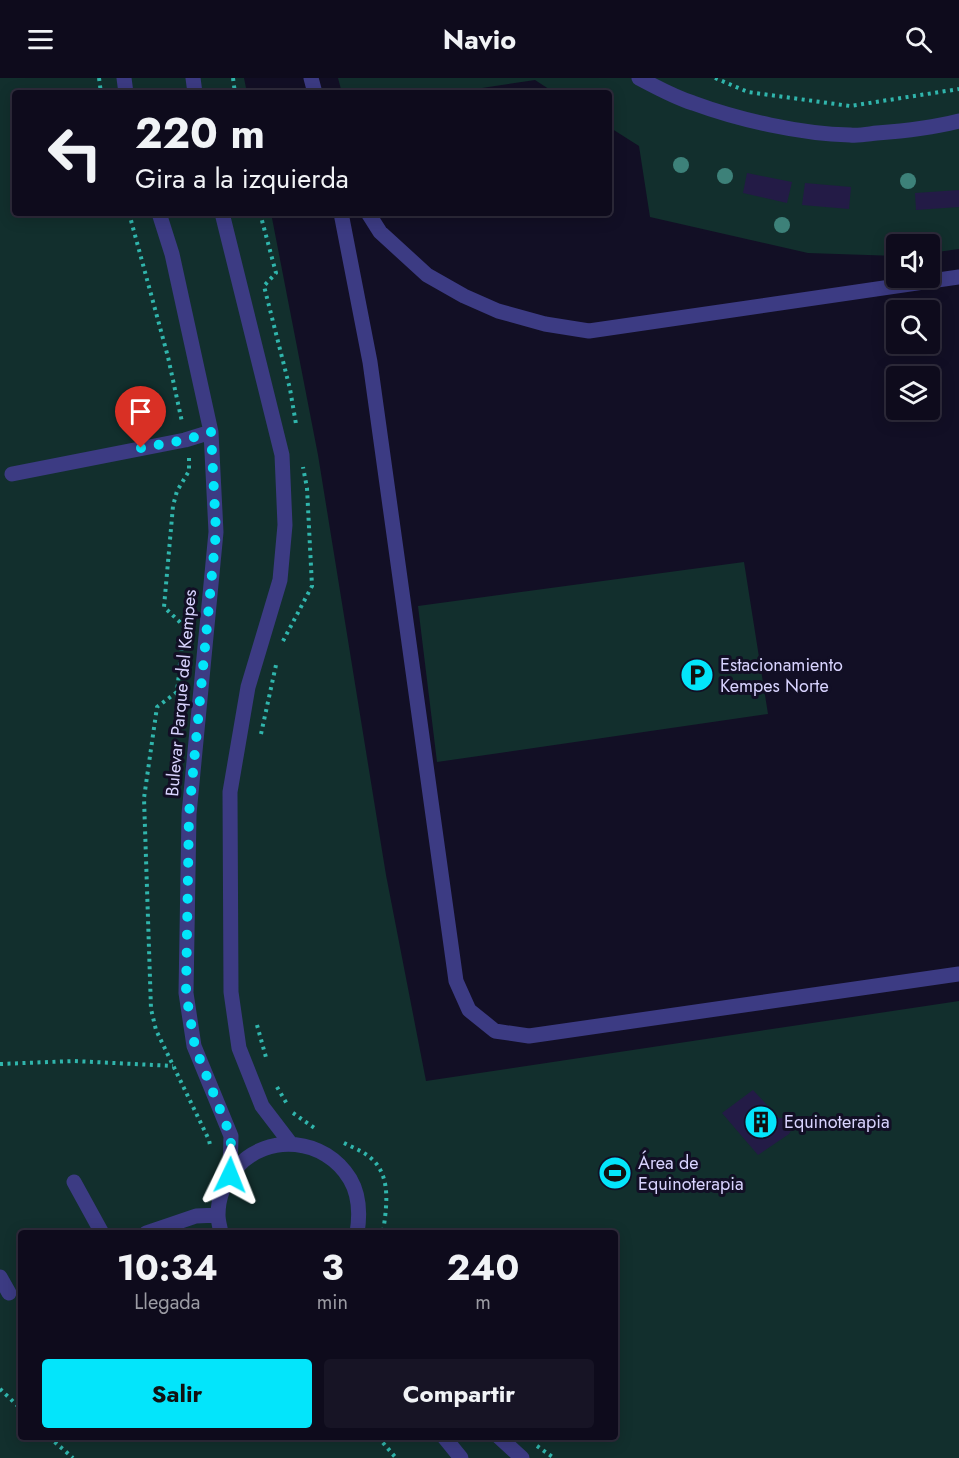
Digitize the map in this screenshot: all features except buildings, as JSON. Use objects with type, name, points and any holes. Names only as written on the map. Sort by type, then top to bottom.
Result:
[{"type":"street","points":[[639,78],[691,103],[727,115],[793,129],[851,136],[932,127],[959,121]]},
{"type":"street","name":"Bulevar Parque del Kempes","points":[[160,216],[172,254],[211,432],[216,532],[189,814],[186,993],[195,1047],[231,1137],[230,1175]]},
{"type":"street","points":[[223,216],[282,455],[285,525],[280,580],[248,687],[230,792],[231,992],[239,1048],[262,1106],[291,1144]]},
{"type":"street","points":[[342,216],[370,362],[456,981],[469,1010],[495,1031],[529,1036],[959,974]]},
{"type":"street","points":[[370,216],[380,232],[427,275],[464,296],[498,311],[544,324],[589,331],[959,277]]},
{"type":"street","points":[[12,474],[185,440],[211,432]]},
{"type":"street","name":"Bulevar Parque del Kempes","points":[[220,1230],[219,1201],[230,1175],[242,1162],[257,1152],[273,1145],[291,1144],[309,1146],[326,1154],[341,1166],[358,1198],[360,1216],[358,1230]]},
{"type":"street","points":[[74,1182],[100,1230]]},
{"type":"street","points":[[155,1230],[196,1216],[218,1215]]},
{"type":"street","points":[[0,1277],[9,1293]]},
{"type":"street","points":[[446,1440],[461,1458]]},
{"type":"street","points":[[502,1440],[522,1458]]},
{"type":"path","points":[[715,78],[748,92],[850,106],[959,89]]},
{"type":"path","points":[[130,216],[168,357],[189,459],[189,471],[177,491],[173,506],[164,607],[184,626],[177,692],[157,707],[144,798]]},
{"type":"path","points":[[0,1064],[74,1061],[173,1066]]},
{"type":"path","points":[[279,1092],[291,1112],[318,1131]]},
{"type":"path","points":[[0,1389],[18,1406]]},
{"type":"path","points":[[53,1440],[73,1458]]},
{"type":"path","points":[[381,1440],[396,1458]]},
{"type":"green space","points":[[0,78],[244,78],[246,90],[12,90],[12,216],[272,216],[318,455],[386,875],[426,1081],[959,1001],[959,1458],[0,1458]]},
{"type":"green space","points":[[338,78],[959,78],[959,249],[940,252],[940,234],[886,234],[886,256],[808,253],[650,217],[639,146],[612,129],[612,90],[550,90],[535,80],[469,90],[341,90]]},
{"type":"green space","points":[[744,562],[768,714],[437,762],[418,606]]},
{"type":"place","name":"Estacionamiento Kempes Norte","points":[[697,675]]},
{"type":"place","name":"Equinoterapia","points":[[761,1122]]},
{"type":"place","name":"Área de Equinoterapia","points":[[615,1173]]},
{"type":"route","points":[[141,448],[185,440],[211,432],[216,532],[189,814],[186,993],[195,1047],[231,1137],[230,1175]]}]
